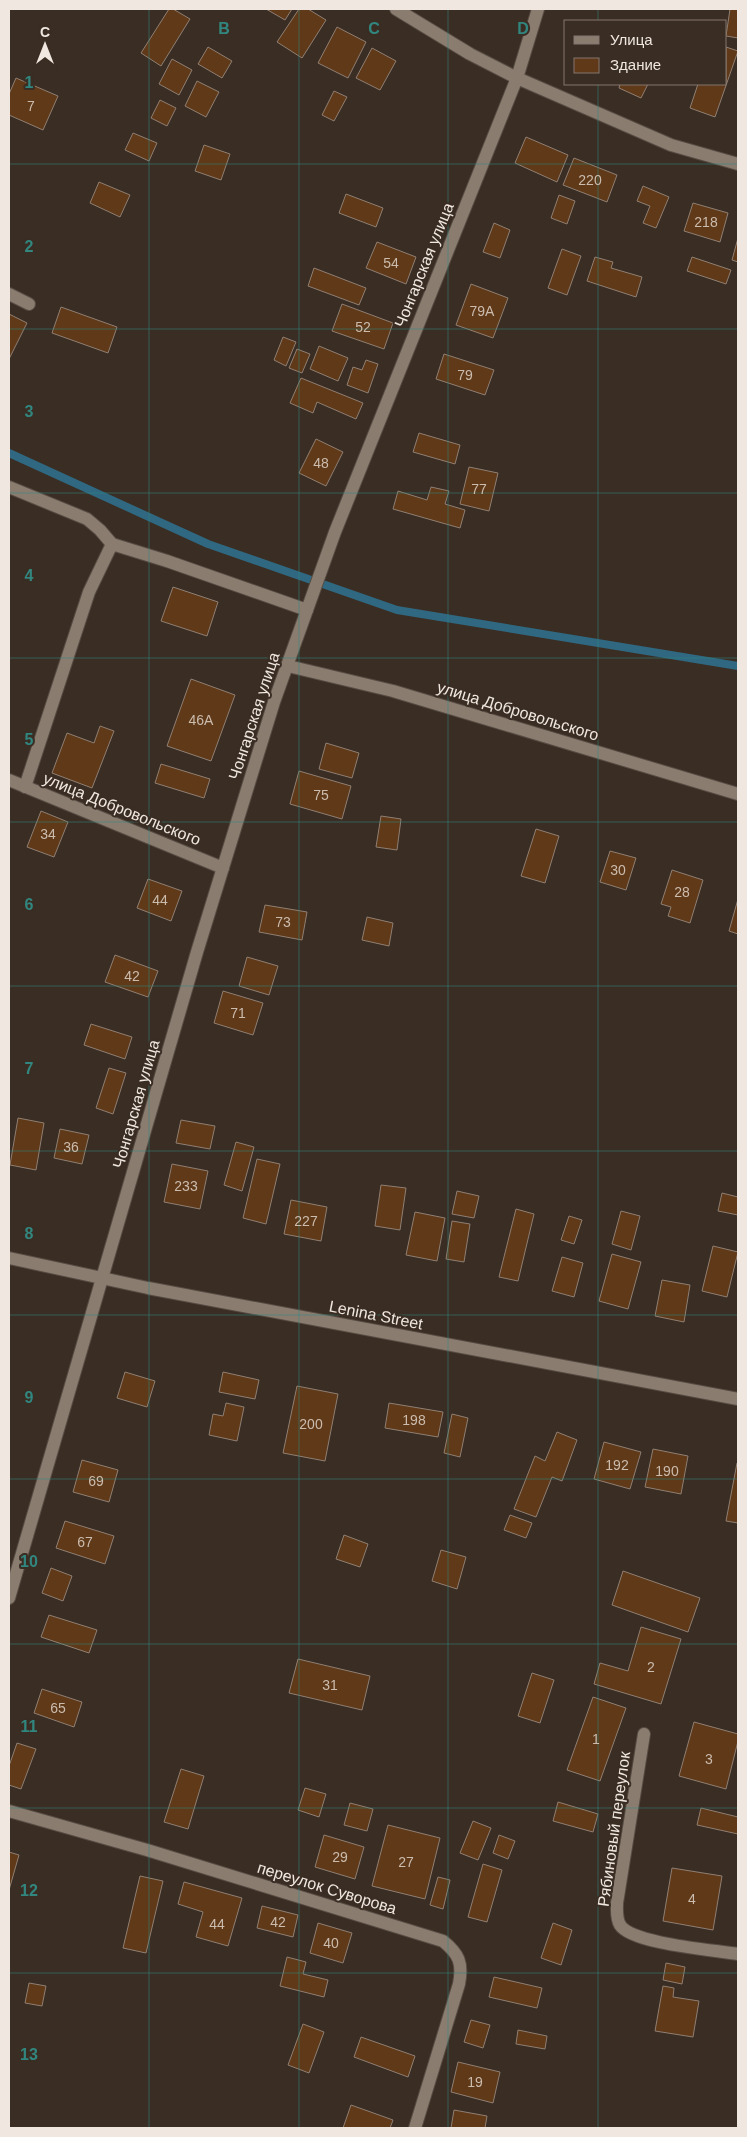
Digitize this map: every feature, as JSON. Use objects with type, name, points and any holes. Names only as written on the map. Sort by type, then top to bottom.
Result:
[{"type":"street","points":[[396,9],[470,54],[517,78],[671,145],[738,164]]},
{"type":"street","name":"Чонгарская улица","points":[[9,1598],[101,1277],[274,702],[335,532],[517,78],[538,9]]},
{"type":"street","points":[[9,294],[29,304]]},
{"type":"street","points":[[9,487],[86,519],[100,530],[112,544],[168,561],[305,616]]},
{"type":"street","points":[[25,787],[89,592],[112,544]]},
{"type":"street","name":"улица Добровольского","points":[[288,666],[392,691],[738,794]]},
{"type":"street","name":"улица Добровольского","points":[[9,780],[223,868]]},
{"type":"street","name":"Lenina Street","points":[[9,1258],[452,1346],[738,1399]]},
{"type":"street","name":"Рябиновый переулок","points":[[644,1734],[617,1903],[617,1917],[621,1926],[629,1934],[646,1939],[738,1954]]},
{"type":"street","name":"переулок Суворова","points":[[9,1811],[156,1853],[443,1941],[456,1951],[460,1962],[459,1984],[416,2128]]},
{"type":"building","points":[[169,9],[173,9],[190,19],[161,66],[141,53]]},
{"type":"building","points":[[266,9],[292,9],[285,20]]},
{"type":"building","points":[[299,9],[308,9],[326,20],[302,58],[277,42]]},
{"type":"building","points":[[730,9],[738,9],[738,38],[727,36]]},
{"type":"building","points":[[337,27],[366,42],[348,78],[318,63]]},
{"type":"building","points":[[208,47],[232,61],[222,78],[198,64]]},
{"type":"building","points":[[727,47],[738,51],[727,83]]},
{"type":"building","points":[[372,48],[396,61],[380,90],[356,78]]},
{"type":"building","points":[[172,59],[192,70],[179,95],[159,84]]},
{"type":"building","points":[[16,78],[58,96],[43,130],[9,115],[9,94]]},
{"type":"building","points":[[197,81],[219,92],[206,117],[185,106]]},
{"type":"building","points":[[620,85],[648,85],[641,98],[619,88]]},
{"type":"building","points":[[698,85],[726,85],[715,117],[690,108]]},
{"type":"building","points":[[334,91],[347,97],[334,121],[322,115]]},
{"type":"building","points":[[160,100],[176,108],[167,126],[151,118]]},
{"type":"building","points":[[133,133],[157,143],[149,161],[125,150]]},
{"type":"building","points":[[526,137],[568,155],[557,182],[515,163]]},
{"type":"building","points":[[204,145],[230,154],[221,180],[195,171]]},
{"type":"building","points":[[574,158],[617,175],[607,202],[563,185]]},
{"type":"building","points":[[99,182],[130,195],[120,217],[90,203]]},
{"type":"building","points":[[643,186],[669,197],[656,228],[643,223],[650,206],[637,201]]},
{"type":"building","points":[[346,194],[383,208],[376,227],[339,213]]},
{"type":"building","points":[[559,195],[575,201],[567,224],[551,218]]},
{"type":"building","points":[[693,203],[728,213],[720,242],[684,231]]},
{"type":"building","points":[[494,223],[510,230],[500,258],[483,252]]},
{"type":"building","points":[[738,238],[738,262],[732,260]]},
{"type":"building","points":[[377,242],[416,257],[406,284],[366,268]]},
{"type":"building","points":[[562,249],[581,256],[567,295],[548,288]]},
{"type":"building","points":[[595,257],[613,262],[611,268],[642,277],[636,297],[587,281]]},
{"type":"building","points":[[692,257],[731,270],[726,284],[687,271]]},
{"type":"building","points":[[314,268],[366,288],[359,305],[308,286]]},
{"type":"building","points":[[471,284],[508,298],[493,338],[456,325]]},
{"type":"building","points":[[342,304],[393,323],[384,349],[332,331]]},
{"type":"building","points":[[61,307],[117,327],[108,353],[52,333]]},
{"type":"building","points":[[9,314],[27,323],[9,359]]},
{"type":"building","points":[[283,337],[296,342],[286,366],[274,360]]},
{"type":"building","points":[[319,346],[348,358],[338,381],[310,369]]},
{"type":"building","points":[[297,349],[310,354],[302,373],[289,368]]},
{"type":"building","points":[[444,354],[494,370],[485,395],[436,379]]},
{"type":"building","points":[[366,360],[378,364],[368,393],[347,385],[353,367],[362,370]]},
{"type":"building","points":[[301,378],[363,403],[356,419],[317,402],[313,413],[290,403]]},
{"type":"building","points":[[419,433],[460,445],[455,464],[413,452]]},
{"type":"building","points":[[316,439],[343,452],[326,486],[299,473]]},
{"type":"building","points":[[469,467],[498,473],[489,511],[460,504]]},
{"type":"building","points":[[431,487],[449,491],[445,504],[465,510],[460,528],[393,509],[398,491],[427,500]]},
{"type":"building","points":[[173,587],[218,602],[207,636],[161,621]]},
{"type":"building","points":[[191,679],[235,695],[211,761],[167,746]]},
{"type":"building","points":[[100,726],[114,731],[92,788],[52,773],[67,733],[94,743]]},
{"type":"building","points":[[326,743],[359,753],[352,778],[319,769]]},
{"type":"building","points":[[161,764],[210,779],[204,798],[155,783]]},
{"type":"building","points":[[299,771],[351,786],[342,819],[290,804]]},
{"type":"building","points":[[41,811],[68,822],[54,857],[27,847]]},
{"type":"building","points":[[381,816],[401,819],[397,850],[376,847]]},
{"type":"building","points":[[536,829],[559,836],[545,883],[521,876]]},
{"type":"building","points":[[610,851],[636,858],[626,890],[600,882]]},
{"type":"building","points":[[672,870],[703,880],[690,923],[668,916],[671,907],[661,904]]},
{"type":"building","points":[[148,879],[182,891],[171,921],[137,908]]},
{"type":"building","points":[[738,899],[738,934],[729,931]]},
{"type":"building","points":[[265,905],[307,912],[302,940],[259,932]]},
{"type":"building","points":[[367,917],[393,923],[389,946],[362,940]]},
{"type":"building","points":[[115,955],[158,971],[148,997],[105,982]]},
{"type":"building","points":[[247,957],[278,966],[269,995],[239,986]]},
{"type":"building","points":[[223,991],[263,1003],[253,1035],[214,1023]]},
{"type":"building","points":[[91,1024],[132,1037],[125,1059],[84,1045]]},
{"type":"building","points":[[109,1068],[126,1073],[113,1114],[96,1108]]},
{"type":"building","points":[[18,1118],[44,1123],[36,1170],[10,1165]]},
{"type":"building","points":[[181,1120],[215,1126],[210,1149],[176,1143]]},
{"type":"building","points":[[60,1129],[89,1135],[82,1164],[54,1158]]},
{"type":"building","points":[[236,1142],[254,1147],[242,1191],[224,1185]]},
{"type":"building","points":[[257,1159],[280,1164],[266,1224],[243,1218]]},
{"type":"building","points":[[172,1164],[208,1171],[200,1209],[164,1202]]},
{"type":"building","points":[[381,1185],[406,1188],[400,1230],[375,1226]]},
{"type":"building","points":[[457,1191],[479,1196],[474,1218],[452,1214]]},
{"type":"building","points":[[722,1193],[738,1197],[738,1215],[718,1211]]},
{"type":"building","points":[[291,1200],[327,1207],[321,1241],[284,1234]]},
{"type":"building","points":[[516,1209],[534,1214],[518,1281],[499,1277]]},
{"type":"building","points":[[621,1211],[640,1216],[631,1250],[612,1244]]},
{"type":"building","points":[[415,1212],[445,1218],[437,1261],[406,1255]]},
{"type":"building","points":[[569,1216],[582,1220],[574,1244],[561,1240]]},
{"type":"building","points":[[452,1221],[470,1224],[464,1262],[446,1259]]},
{"type":"building","points":[[713,1246],[738,1252],[727,1297],[702,1291]]},
{"type":"building","points":[[612,1254],[641,1262],[628,1309],[599,1301]]},
{"type":"building","points":[[562,1257],[583,1263],[574,1297],[552,1291]]},
{"type":"building","points":[[662,1280],[690,1285],[684,1322],[655,1316]]},
{"type":"building","points":[[125,1372],[155,1381],[147,1407],[117,1398]]},
{"type":"building","points":[[223,1372],[259,1380],[255,1399],[219,1392]]},
{"type":"building","points":[[297,1386],[338,1394],[325,1461],[283,1453]]},
{"type":"building","points":[[226,1403],[244,1407],[237,1441],[209,1435],[213,1414],[223,1416]]},
{"type":"building","points":[[389,1403],[443,1412],[438,1437],[385,1428]]},
{"type":"building","points":[[452,1414],[468,1418],[460,1457],[444,1453]]},
{"type":"building","points":[[557,1432],[577,1440],[562,1481],[552,1477],[536,1517],[514,1509],[535,1456],[545,1461]]},
{"type":"building","points":[[604,1442],[641,1452],[630,1489],[594,1479]]},
{"type":"building","points":[[653,1449],[688,1456],[681,1494],[645,1487]]},
{"type":"building","points":[[82,1460],[118,1470],[109,1502],[73,1492]]},
{"type":"building","points":[[738,1463],[738,1523],[726,1521]]},
{"type":"building","points":[[510,1515],[532,1523],[526,1538],[504,1530]]},
{"type":"building","points":[[65,1521],[114,1536],[105,1564],[56,1548]]},
{"type":"building","points":[[344,1535],[368,1544],[360,1567],[336,1559]]},
{"type":"building","points":[[441,1550],[466,1557],[457,1589],[432,1581]]},
{"type":"building","points":[[51,1568],[72,1576],[63,1601],[42,1593]]},
{"type":"building","points":[[623,1571],[700,1598],[688,1632],[612,1605]]},
{"type":"building","points":[[49,1615],[97,1630],[89,1653],[41,1637]]},
{"type":"building","points":[[641,1627],[681,1639],[661,1704],[594,1684],[600,1663],[628,1671]]},
{"type":"building","points":[[298,1659],[370,1676],[362,1710],[289,1693]]},
{"type":"building","points":[[532,1673],[554,1680],[540,1723],[518,1716]]},
{"type":"building","points":[[42,1689],[82,1702],[74,1727],[34,1713]]},
{"type":"building","points":[[593,1697],[626,1708],[600,1781],[567,1770]]},
{"type":"building","points":[[694,1722],[738,1734],[726,1789],[679,1776]]},
{"type":"building","points":[[17,1743],[36,1749],[21,1789],[9,1785],[9,1766]]},
{"type":"building","points":[[181,1769],[204,1776],[188,1829],[164,1822]]},
{"type":"building","points":[[305,1788],[326,1794],[319,1817],[298,1810]]},
{"type":"building","points":[[558,1802],[598,1814],[593,1832],[553,1821]]},
{"type":"building","points":[[350,1803],[373,1809],[367,1831],[344,1825]]},
{"type":"building","points":[[701,1808],[738,1817],[738,1834],[697,1825]]},
{"type":"building","points":[[473,1821],[491,1828],[478,1860],[460,1853]]},
{"type":"building","points":[[388,1825],[440,1838],[425,1899],[372,1886]]},
{"type":"building","points":[[324,1835],[364,1847],[355,1879],[315,1867]]},
{"type":"building","points":[[499,1835],[515,1841],[508,1859],[493,1853]]},
{"type":"building","points":[[9,1852],[19,1855],[9,1890]]},
{"type":"building","points":[[483,1864],[502,1870],[487,1922],[468,1917]]},
{"type":"building","points":[[672,1868],[722,1876],[713,1930],[663,1921]]},
{"type":"building","points":[[140,1876],[163,1881],[146,1953],[123,1948]]},
{"type":"building","points":[[438,1877],[450,1880],[443,1909],[430,1905]]},
{"type":"building","points":[[184,1882],[242,1898],[228,1946],[196,1937],[203,1912],[178,1904]]},
{"type":"building","points":[[262,1906],[298,1915],[293,1937],[257,1928]]},
{"type":"building","points":[[318,1923],[352,1933],[343,1963],[310,1953]]},
{"type":"building","points":[[553,1923],[572,1930],[561,1965],[541,1958]]},
{"type":"building","points":[[287,1957],[306,1962],[303,1974],[328,1980],[324,1997],[280,1986]]},
{"type":"building","points":[[666,1963],[685,1967],[682,1984],[663,1980]]},
{"type":"building","points":[[494,1977],[542,1988],[537,2008],[489,1997]]},
{"type":"building","points":[[29,1983],[46,1986],[42,2006],[25,2003]]},
{"type":"building","points":[[663,1986],[674,1988],[673,1997],[699,2001],[693,2037],[655,2031]]},
{"type":"building","points":[[471,2020],[490,2025],[483,2048],[464,2042]]},
{"type":"building","points":[[303,2024],[324,2032],[309,2073],[288,2065]]},
{"type":"building","points":[[518,2030],[547,2036],[545,2049],[516,2044]]},
{"type":"building","points":[[361,2037],[415,2056],[408,2077],[354,2057]]},
{"type":"building","points":[[458,2062],[500,2072],[493,2103],[451,2092]]},
{"type":"building","points":[[351,2105],[393,2120],[390,2128],[343,2128]]},
{"type":"building","points":[[454,2110],[487,2116],[485,2128],[451,2128]]},
{"type":"waterway","points":[[9,453],[208,544],[397,610],[738,666]]}]
